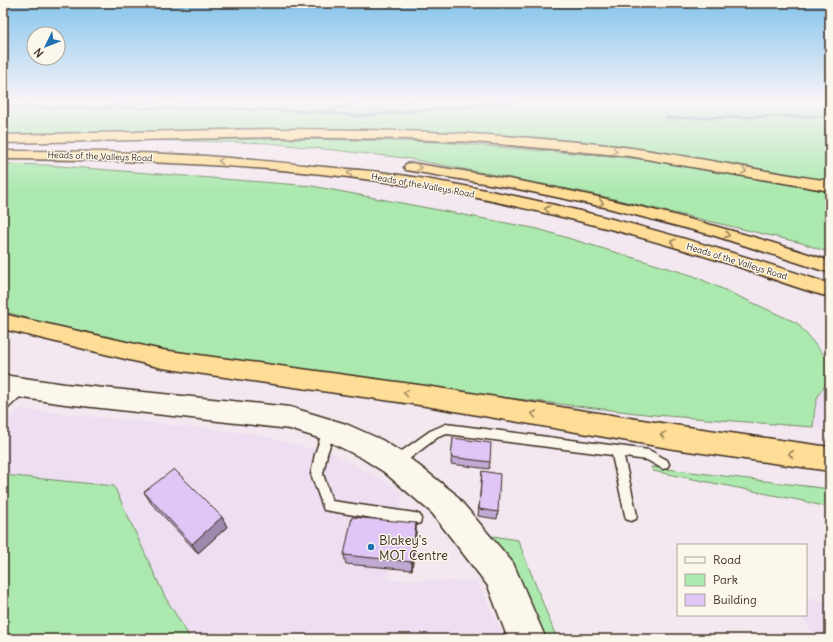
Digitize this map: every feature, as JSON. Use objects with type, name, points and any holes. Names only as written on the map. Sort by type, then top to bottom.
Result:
[{"type":"highway","points":[[3,139],[266,132],[421,136],[540,143],[641,154],[830,186]]},
{"type":"highway","name":"Heads of the Valleys Road","points":[[3,144],[161,145],[281,153],[381,162]]},
{"type":"highway","name":"Heads of the Valleys Road","points":[[3,155],[96,155],[260,163],[395,178],[513,201],[639,232],[830,291]]},
{"type":"highway","name":"Heads of the Valleys Road","points":[[396,164],[528,186],[664,217],[790,253],[830,267]]},
{"type":"highway","points":[[3,321],[162,359],[426,396],[681,438],[830,459]]},
{"type":"street","points":[[9,393],[290,418],[329,430],[372,449],[394,463],[444,503],[501,575],[527,639]]},
{"type":"lane","points":[[394,463],[434,434],[446,429],[649,456],[663,464]]},
{"type":"lane","points":[[329,430],[316,474],[328,506],[415,519]]},
{"type":"lane","points":[[617,451],[631,515]]},
{"type":"shaded area","points":[[830,381],[830,430],[813,427],[815,401],[825,385]]},
{"type":"shaded area","points":[[20,409],[256,434],[308,448],[330,452],[394,486],[403,493],[394,530],[387,580],[477,581],[505,639],[191,639],[165,597],[114,486],[3,475],[3,425]]},
{"type":"shaded area","points":[[807,598],[830,603],[830,639],[818,639],[801,616],[807,616]]},
{"type":"green space","points":[[3,131],[141,131],[3,135]]},
{"type":"green space","points":[[375,131],[830,131],[830,182],[617,145]]},
{"type":"green space","points":[[295,139],[438,142],[653,160],[830,189],[830,253],[802,243],[584,192],[405,158],[269,143],[137,140]]},
{"type":"green space","points":[[3,164],[46,165],[312,186],[538,229],[694,276],[797,323],[830,362],[830,381],[818,396],[813,427],[654,415],[398,385],[168,350],[77,333],[3,311]]},
{"type":"green space","points":[[651,467],[830,489],[830,508],[803,501],[653,471]]},
{"type":"green space","points":[[3,475],[114,486],[165,597],[191,639],[3,639]]},
{"type":"green space","points":[[486,535],[518,540],[557,639],[540,639]]},
{"type":"building","points":[[453,438],[491,443],[490,462],[451,457]]},
{"type":"building","points":[[174,469],[222,517],[192,544],[144,492]]},
{"type":"building","points":[[482,471],[500,474],[498,512],[479,509]]},
{"type":"building","points":[[352,517],[416,523],[412,562],[344,555]]},
{"type":"place","name":"Blakey's MOT Centre","points":[[371,547]]}]
